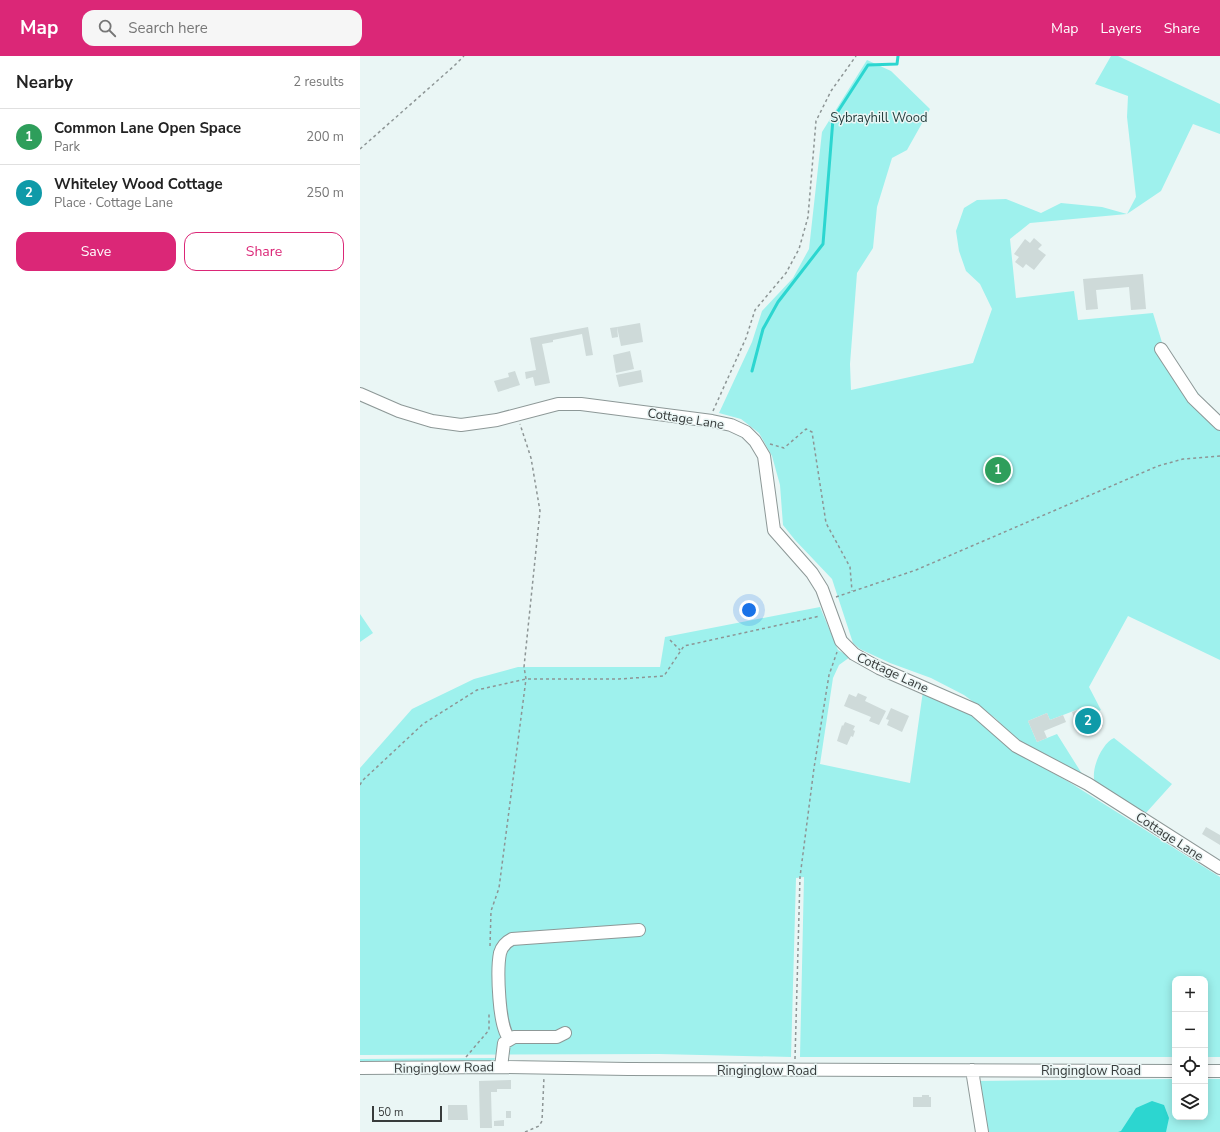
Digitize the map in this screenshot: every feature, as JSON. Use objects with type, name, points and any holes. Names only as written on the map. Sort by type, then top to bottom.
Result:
[{"type":"street","points":[[1161,348],[1193,398],[1220,424]]},
{"type":"street","name":"Cottage Lane","points":[[360,394],[399,411],[447,424],[461,425],[481,423],[558,404],[581,404],[712,421],[731,425],[746,432],[755,440],[764,456],[774,530],[812,573],[827,600],[840,641],[854,654],[879,668],[975,710],[1016,746],[1088,784],[1220,868]]},
{"type":"street","points":[[510,1039],[506,1035],[500,1013],[500,953],[507,942],[512,939],[639,930]]},
{"type":"street","points":[[501,1066],[504,1043],[514,1036],[557,1037],[564,1033]]},
{"type":"street","name":"Ringinglow Road","points":[[360,1068],[501,1066],[795,1070],[1172,1071]]},
{"type":"street","points":[[972,1070],[982,1132]]},
{"type":"street","points":[[1208,1071],[1220,1072]]},
{"type":"path","points":[[360,149],[464,56]]},
{"type":"path","points":[[712,421],[713,412],[746,338],[755,310],[786,273],[799,249],[808,217],[816,121],[831,91],[856,56]]},
{"type":"path","points":[[490,951],[491,911],[499,888],[526,679],[524,667],[540,511],[531,458],[516,415]]},
{"type":"path","points":[[755,440],[784,448],[806,429],[812,432],[826,524],[850,567],[852,591]]},
{"type":"path","points":[[827,600],[916,570],[1158,466],[1183,459],[1220,456]]},
{"type":"path","points":[[360,785],[362,781],[423,724],[477,690],[526,679],[619,679],[664,676],[684,646],[831,612]]},
{"type":"path","points":[[670,640],[680,650]]},
{"type":"path","points":[[795,1070],[800,877],[814,768],[829,675],[840,641]]},
{"type":"path","points":[[466,1067],[466,1055],[489,1030],[489,1006]]},
{"type":"path","points":[[525,1132],[539,1126],[542,1121],[545,1067]]},
{"type":"green space","points":[[1111,56],[1118,56],[1220,104],[1220,134],[1193,124],[1161,191],[1127,214],[1136,197],[1127,117],[1128,96],[1095,84]]},
{"type":"green space","name":"Sybrayhill Wood","points":[[867,60],[891,71],[930,109],[907,150],[892,158],[877,207],[873,248],[857,273],[850,364],[851,390],[973,363],[992,309],[980,284],[966,271],[959,251],[956,231],[964,208],[977,200],[1006,199],[1041,213],[1061,203],[1102,207],[1127,214],[1030,223],[1010,239],[1016,298],[1074,291],[1078,320],[1153,313],[1164,349],[1205,402],[1220,418],[1220,660],[1128,616],[1089,687],[1101,710],[1085,718],[1083,714],[1086,712],[1084,707],[1050,720],[1047,713],[1028,721],[1037,742],[1057,734],[1084,777],[1024,746],[995,718],[964,695],[931,678],[890,663],[860,649],[853,643],[832,579],[783,525],[780,485],[772,456],[759,433],[741,419],[719,413],[752,342],[762,311],[793,278],[809,249],[822,132]]},
{"type":"green space","points":[[820,607],[838,650],[850,657],[839,665],[833,678],[820,764],[910,783],[923,691],[970,714],[1015,752],[1069,782],[1220,877],[1220,1057],[1208,1057],[1208,976],[1172,976],[1172,1057],[800,1057],[804,877],[796,878],[791,1057],[659,1054],[360,1055],[360,768],[412,709],[474,679],[518,667],[660,667],[665,637]]},
{"type":"green space","points":[[360,614],[373,633],[360,642]]},
{"type":"green space","points":[[1114,738],[1172,784],[1145,814],[1095,783],[1094,771],[1098,758],[1105,745]]},
{"type":"green space","points":[[495,1058],[494,1061],[360,1061],[360,1059]]},
{"type":"green space","points":[[1172,1079],[1172,1120],[1208,1120],[1208,1079],[1220,1079],[1220,1132],[986,1132],[978,1081]]},
{"type":"shaded area","points":[[1152,1101],[1164,1105],[1169,1118],[1166,1132],[1118,1132],[1121,1131],[1136,1108]]},
{"type":"building","points":[[1034,238],[1042,245],[1038,249],[1046,255],[1034,270],[1026,264],[1023,268],[1015,262],[1019,257],[1014,254],[1025,239],[1030,243]]},
{"type":"building","points":[[1143,274],[1146,309],[1131,310],[1129,287],[1096,290],[1098,309],[1086,310],[1083,279]]},
{"type":"building","points":[[640,323],[643,342],[621,346],[617,327]]},
{"type":"building","points":[[588,327],[593,355],[586,356],[582,334],[553,340],[553,342],[542,344],[550,383],[535,386],[533,377],[526,379],[525,372],[536,370],[530,338]]},
{"type":"building","points":[[617,327],[618,337],[612,338],[610,328]]},
{"type":"building","points":[[630,351],[634,369],[616,373],[613,355]]},
{"type":"building","points":[[641,370],[643,382],[619,387],[616,375]]},
{"type":"building","points":[[515,371],[520,385],[498,392],[494,381],[509,377],[508,373]]},
{"type":"building","points":[[858,693],[867,697],[865,701],[886,711],[879,725],[869,721],[871,717],[844,706],[849,694],[856,697]]},
{"type":"building","points":[[1084,707],[1086,712],[1083,714],[1085,718],[1098,712],[1103,726],[1092,730],[1090,724],[1087,725],[1089,730],[1080,733],[1072,712]]},
{"type":"building","points":[[891,708],[909,716],[902,732],[887,725],[889,720],[886,719]]},
{"type":"building","points":[[1047,713],[1050,720],[1063,715],[1066,722],[1044,731],[1047,738],[1037,742],[1028,721]]},
{"type":"building","points":[[845,722],[855,726],[853,730],[855,731],[853,737],[851,736],[847,745],[837,741],[842,725],[843,726]]},
{"type":"building","points":[[1206,827],[1220,835],[1220,845],[1202,834]]},
{"type":"building","points":[[511,1080],[511,1089],[497,1089],[497,1092],[491,1092],[492,1128],[480,1128],[479,1081]]},
{"type":"building","points":[[922,1095],[929,1095],[929,1097],[931,1097],[931,1107],[913,1107],[913,1097],[922,1097]]},
{"type":"building","points":[[448,1105],[467,1105],[468,1120],[448,1120]]},
{"type":"building","points":[[506,1111],[511,1111],[511,1118],[506,1118]]},
{"type":"building","points":[[504,1120],[504,1126],[494,1126],[494,1121]]},
{"type":"waterway","points":[[752,371],[763,329],[778,302],[823,244],[833,119],[868,65],[897,64],[898,56]]},
{"type":"place","name":"Common Lane Open Space","points":[[998,470]]},
{"type":"place","name":"Whiteley Wood Cottage","points":[[1088,721]]}]
